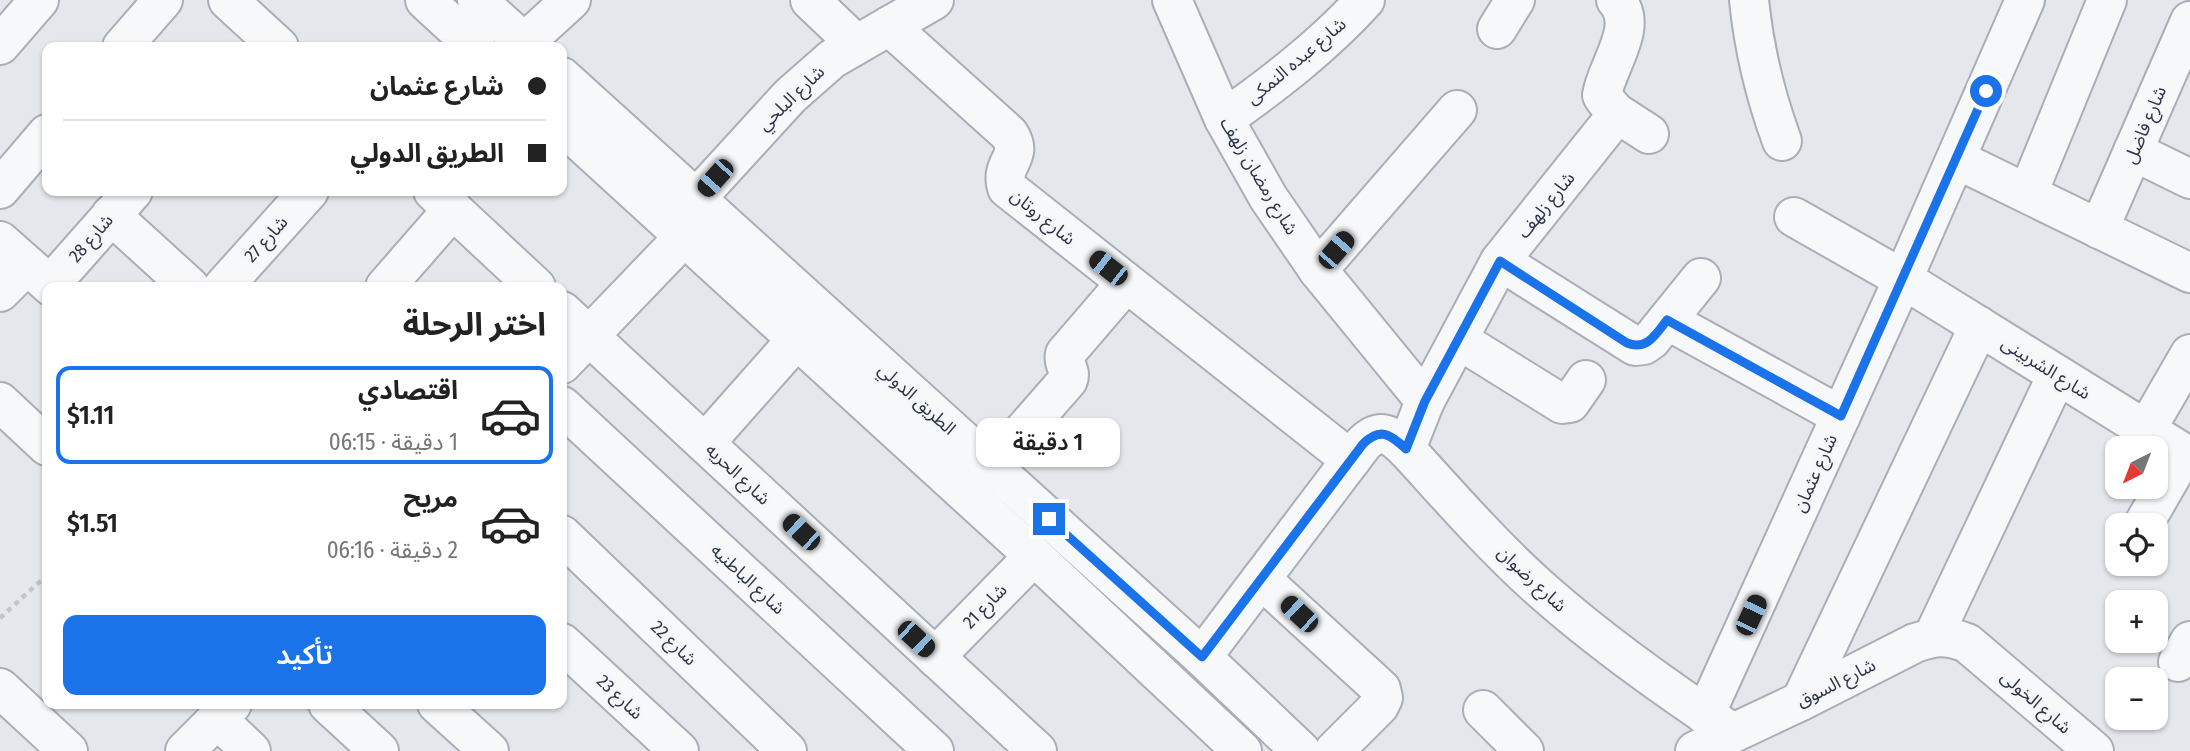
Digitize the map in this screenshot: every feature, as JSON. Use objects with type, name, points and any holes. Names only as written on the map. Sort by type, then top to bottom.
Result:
[{"type":"street","points":[[0,45],[39,0]]},
{"type":"street","points":[[126,42],[163,0]]},
{"type":"street","points":[[228,0],[267,42]]},
{"type":"street","points":[[425,0],[471,42]]},
{"type":"street","points":[[477,0],[524,42]]},
{"type":"street","points":[[530,42],[571,0]]},
{"type":"street","points":[[810,0],[856,44]]},
{"type":"street","name":"شارع البلحي","points":[[567,348],[575,323],[684,220],[810,76],[856,44],[934,0]]},
{"type":"street","name":"شارع رمضان زلهف","points":[[1172,0],[1224,120],[1268,197],[1318,270],[1425,401]]},
{"type":"street","name":"شارع عبده النمكى","points":[[1224,120],[1288,74],[1365,0]]},
{"type":"street","points":[[1616,0],[1622,8],[1626,24],[1602,95],[1615,112],[1649,134]]},
{"type":"street","points":[[1749,0],[1761,74],[1782,141]]},
{"type":"street","name":"شارع عثمان","points":[[1710,739],[1841,416],[2025,0]]},
{"type":"street","points":[[2028,193],[2107,0]]},
{"type":"street","name":"شارع فاضل","points":[[2099,229],[2190,20]]},
{"type":"street","name":"شارع روتان","points":[[889,26],[1009,134],[1014,141],[1015,150],[1006,167],[1004,178],[1007,188],[1351,460]]},
{"type":"street","name":"الطريق الدولي","points":[[567,83],[684,220],[798,338],[1242,751]]},
{"type":"street","points":[[1318,270],[1457,110]]},
{"type":"street","name":"شارع زلهف","points":[[1406,449],[1425,401],[1500,261],[1612,121],[1615,112]]},
{"type":"street","name":"الطريق الدولي","points":[[567,129],[992,467],[1202,657],[1301,751]]},
{"type":"street","points":[[0,189],[42,140]]},
{"type":"street","points":[[2133,151],[2190,179]]},
{"type":"street","points":[[1956,159],[2190,274]]},
{"type":"street","name":"شارع 27","points":[[227,282],[305,196]]},
{"type":"street","points":[[388,282],[443,200],[531,282]]},
{"type":"street","points":[[122,203],[186,282]]},
{"type":"street","name":"شارع 28","points":[[0,292],[122,203]]},
{"type":"street","name":"شارع الشربينى","points":[[1794,217],[1903,279],[2187,456]]},
{"type":"street","points":[[1500,261],[1635,346],[1644,345],[1651,340],[1701,278]]},
{"type":"street","points":[[992,467],[1068,380],[1070,371],[1064,360],[1065,354],[1126,282]]},
{"type":"street","points":[[1667,320],[1841,416]]},
{"type":"street","name":"شارع الحريه","points":[[575,323],[1037,751]]},
{"type":"street","points":[[1801,701],[1979,326]]},
{"type":"street","points":[[705,443],[798,338]]},
{"type":"street","points":[[1459,340],[1562,404],[1570,403],[1586,380]]},
{"type":"street","points":[[2146,430],[2190,354]]},
{"type":"street","points":[[1933,637],[2057,375]]},
{"type":"street","points":[[0,402],[42,441]]},
{"type":"street","name":"شارع الباطنيه","points":[[567,412],[934,751]]},
{"type":"street","name":"شارع رضوان","points":[[1202,657],[1351,460],[1372,435],[1383,433],[1395,438],[1474,524],[1543,591],[1617,651],[1710,739]]},
{"type":"street","points":[[2151,513],[2187,456]]},
{"type":"street","name":"شارع 22","points":[[567,540],[787,751]]},
{"type":"street","name":"شارع 21","points":[[935,657],[1034,556]]},
{"type":"street","points":[[1261,579],[1381,690],[1383,698],[1379,706],[1334,751]]},
{"type":"street","name":"شارع السوق","points":[[1710,739],[1801,701],[1915,643],[1933,637]]},
{"type":"street","name":"شارع الخولى","points":[[1933,637],[1950,637],[1967,643],[2094,751]]},
{"type":"street","name":"شارع 23","points":[[567,648],[678,751]]},
{"type":"street","points":[[0,688],[68,751]]},
{"type":"street","points":[[333,709],[379,751]]},
{"type":"street","points":[[443,709],[489,751]]},
{"type":"street","points":[[1483,710],[1524,751]]},
{"type":"street","points":[[185,751],[224,711],[251,751]]},
{"type":"path","points":[[0,618],[42,580]]},
{"type":"route","points":[[1049,519],[1202,657],[1363,444],[1372,435],[1383,433],[1395,438],[1406,449],[1425,401],[1500,261],[1627,343],[1644,345],[1667,320],[1841,416],[1986,91]]}]
